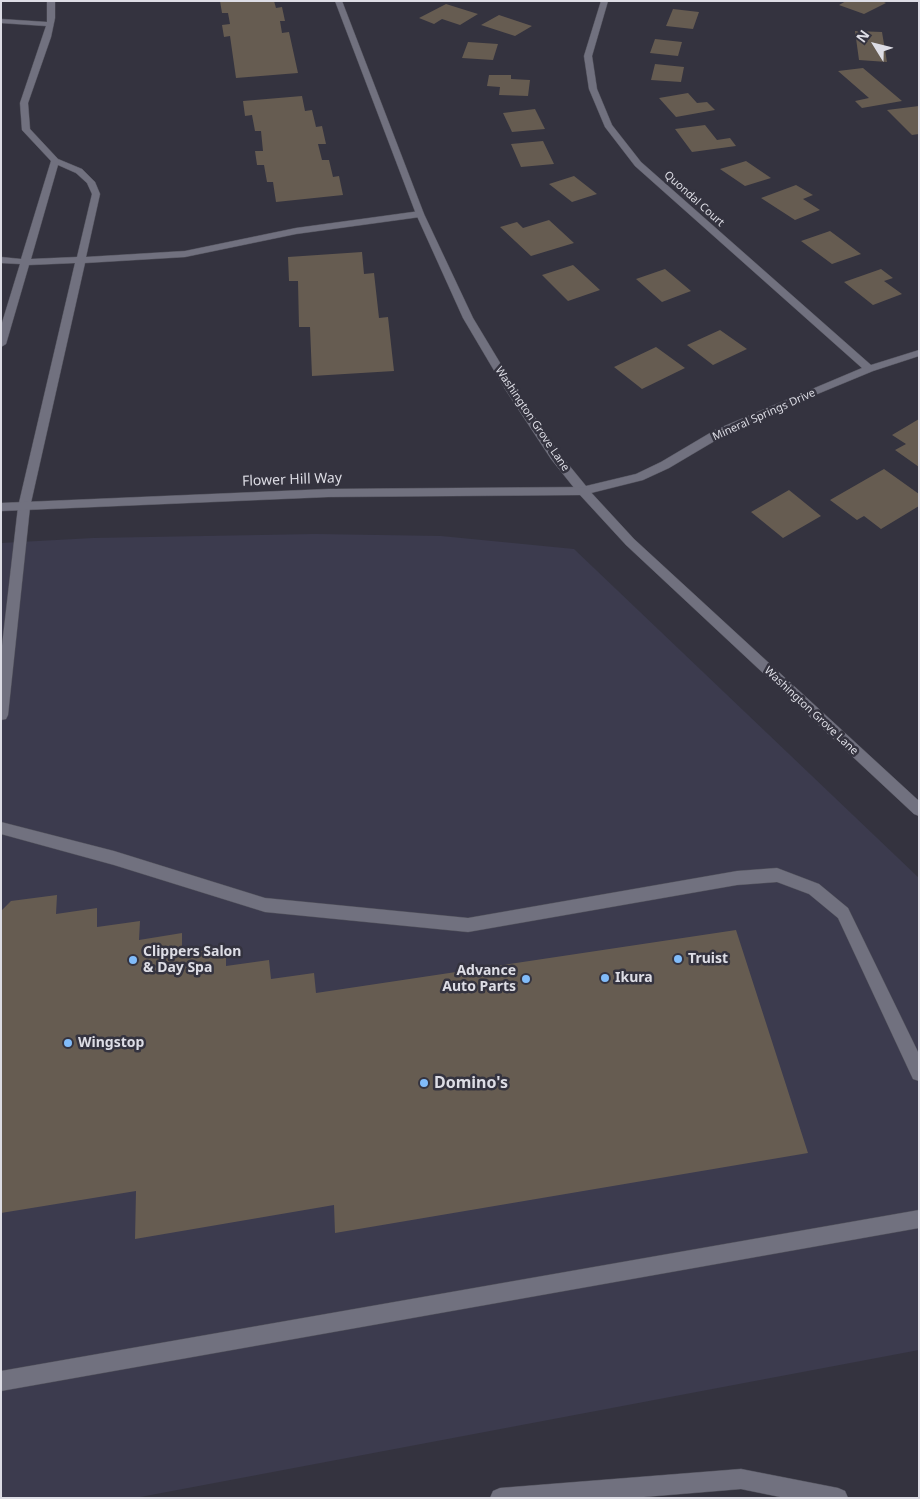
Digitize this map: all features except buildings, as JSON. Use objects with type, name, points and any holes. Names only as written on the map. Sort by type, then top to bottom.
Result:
[{"type":"street","points":[[1,715],[24,507],[96,194],[91,182],[79,171],[55,161],[26,130],[24,103],[47,37],[50,24],[51,1]]},
{"type":"street","name":"Washington Grove Lane","points":[[338,1],[420,214],[468,318],[508,387],[555,456],[583,491],[630,542],[919,810]]},
{"type":"street","name":"Quondal Court","points":[[605,1],[588,56],[593,89],[608,125],[638,164],[870,369]]},
{"type":"street","points":[[1,21],[50,24]]},
{"type":"street","points":[[1,344],[55,161]]},
{"type":"street","points":[[1,260],[26,262],[158,257],[185,254],[296,231],[420,214]]},
{"type":"street","name":"Mineral Springs Drive","points":[[583,491],[639,477],[665,465],[720,433],[870,369],[919,354]]},
{"type":"street","name":"Flower Hill Way","points":[[1,508],[328,493],[583,491]]},
{"type":"street","points":[[1,828],[114,858],[266,905],[468,925],[737,878],[777,875],[814,889],[843,913],[919,1073]]},
{"type":"street","points":[[1,1380],[919,1220]]},
{"type":"street","points":[[500,1498],[742,1479],[838,1498]]},
{"type":"shaded area","points":[[316,534],[441,536],[574,549],[919,878],[919,1350],[135,1498],[1,1498],[1,543],[93,538]]},
{"type":"place","name":"Truist","points":[[678,959]]},
{"type":"place","name":"Clippers Salon & Day Spa","points":[[133,960]]},
{"type":"place","name":"Ikura","points":[[605,978]]},
{"type":"place","name":"Advance Auto Parts","points":[[526,979]]},
{"type":"place","name":"Wingstop","points":[[68,1043]]},
{"type":"place","name":"Domino's","points":[[424,1083]]}]
